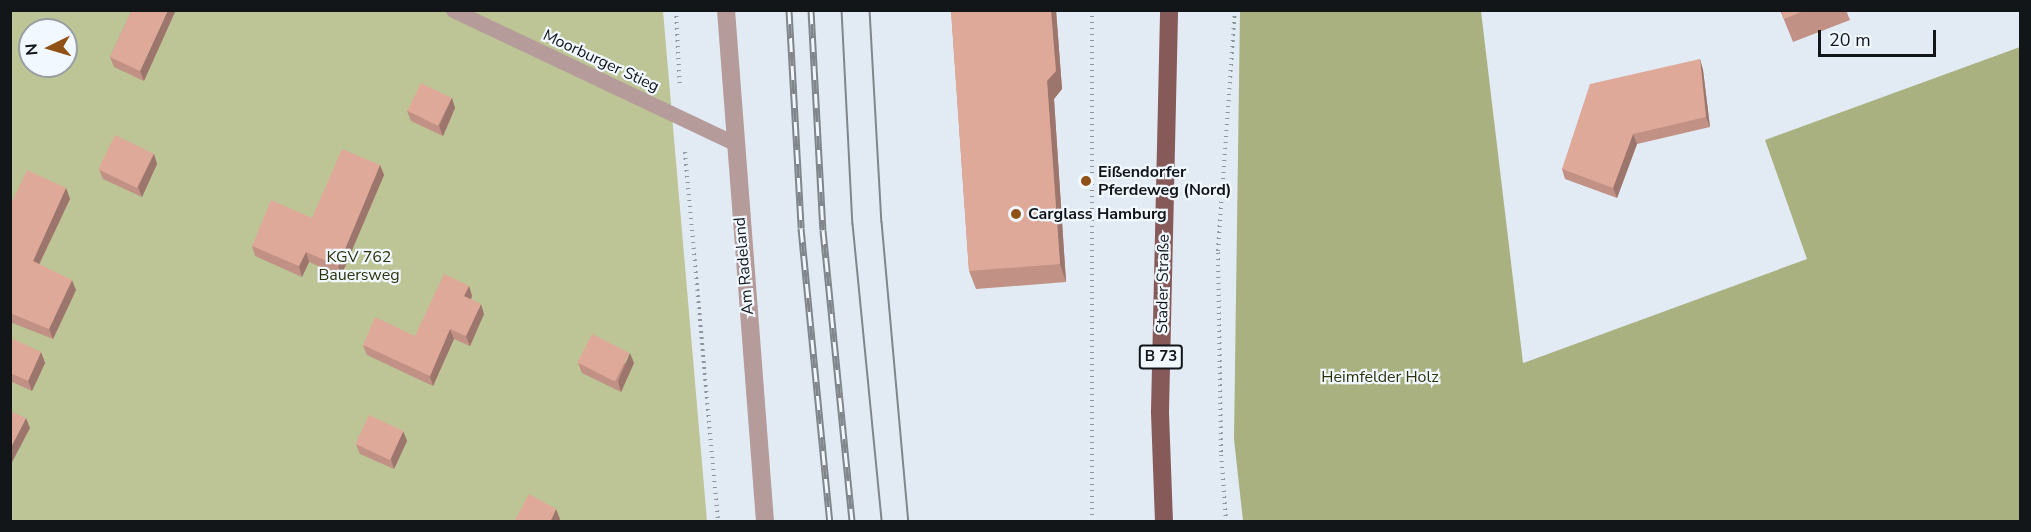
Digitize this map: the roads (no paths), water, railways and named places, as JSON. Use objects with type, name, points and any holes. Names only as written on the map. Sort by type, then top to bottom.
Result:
[{"type":"main road","name":"Stader Straße","points":[[1164,522],[1160,411],[1169,10]]},
{"type":"street","name":"Am Radeland","points":[[726,10],[734,143],[765,522]]},
{"type":"lane","name":"Moorburger Stieg","points":[[453,10],[734,143]]},
{"type":"tram line","points":[[842,10],[853,224],[882,522]]},
{"type":"tram line","points":[[870,10],[882,222],[909,522]]},
{"type":"railway","points":[[789,10],[801,228],[830,522]]},
{"type":"railway","points":[[811,10],[823,230],[852,522]]},
{"type":"place","name":"Eißendorfer Pferdeweg (Nord)","points":[[1086,181]]},
{"type":"place","name":"Carglass Hamburg","points":[[1016,214]]},
{"type":"park label","name":"KGV 762 Bauersweg","points":[[359,266]]},
{"type":"park label","name":"Heimfelder Holz","points":[[1380,377]]}]
